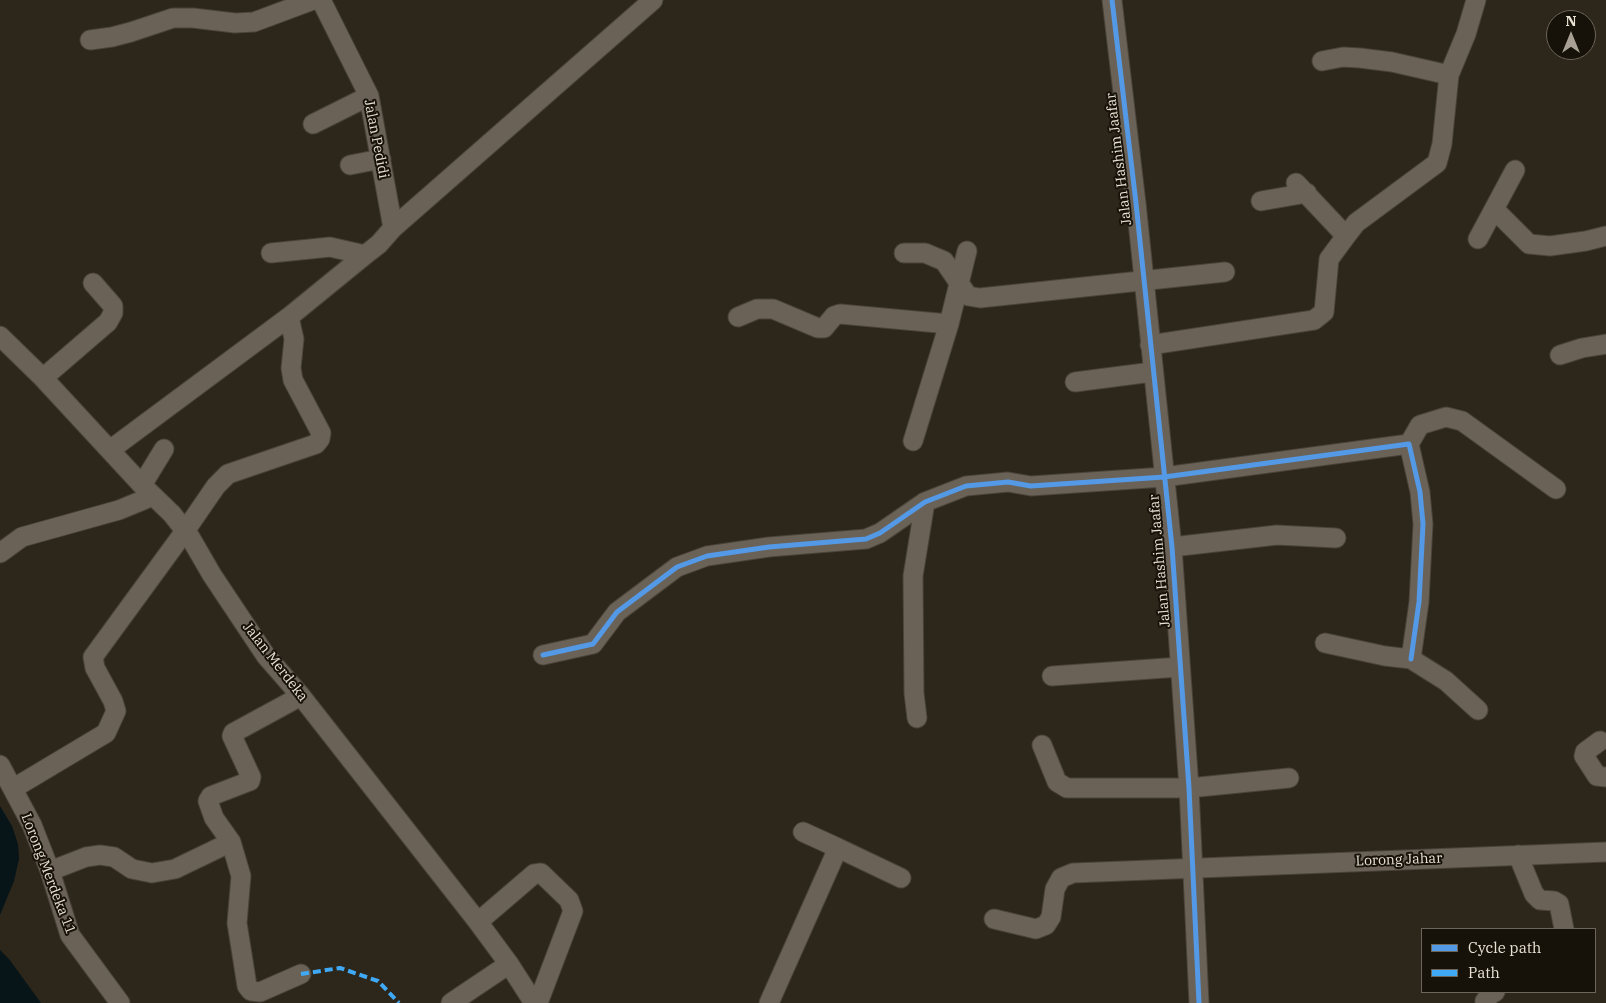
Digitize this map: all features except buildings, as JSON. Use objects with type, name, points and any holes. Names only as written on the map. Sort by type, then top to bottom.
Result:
[{"type":"street","points":[[90,40],[112,37],[173,18],[193,18],[235,24],[254,22],[313,0]]},
{"type":"street","name":"Jalan Pedidi","points":[[321,0],[369,96],[393,228]]},
{"type":"street","points":[[110,450],[289,316],[379,244],[393,228],[653,0]]},
{"type":"street","name":"Jalan Hashim Jaafar","points":[[1112,0],[1172,547],[1189,788],[1199,1003]]},
{"type":"street","points":[[1150,345],[1314,320],[1324,312],[1329,259],[1346,236],[1356,223],[1437,163],[1442,144],[1449,75],[1466,34],[1476,0]]},
{"type":"street","points":[[1322,61],[1343,57],[1360,58],[1392,62],[1449,75]]},
{"type":"street","points":[[313,124],[369,96]]},
{"type":"street","points":[[350,165],[381,159]]},
{"type":"street","points":[[1478,239],[1515,170]]},
{"type":"street","points":[[1262,201],[1301,188],[1346,236]]},
{"type":"street","points":[[1494,209],[1529,244],[1550,246],[1606,236]]},
{"type":"street","points":[[271,253],[330,247],[365,255]]},
{"type":"street","points":[[913,441],[949,324],[967,251]]},
{"type":"street","points":[[904,253],[926,253],[944,261],[968,296],[980,298],[1225,272]]},
{"type":"street","points":[[43,378],[108,322],[113,313],[113,306],[93,283]]},
{"type":"street","points":[[738,316],[757,309],[773,309],[818,328],[824,328],[834,316],[840,314],[949,324]]},
{"type":"street","points":[[14,788],[106,733],[116,711],[113,701],[95,668],[93,657],[216,486],[228,474],[316,444],[320,439],[321,433],[292,380],[291,368],[294,339],[289,316]]},
{"type":"street","name":"Jalan Merdeka","points":[[0,336],[43,378],[148,491],[172,514],[266,656],[301,696],[478,922],[536,1003]]},
{"type":"street","points":[[1560,355],[1582,348],[1606,344]]},
{"type":"street","points":[[1075,382],[1152,372]]},
{"type":"street","points":[[1411,659],[1419,602],[1423,524],[1420,492],[1409,444],[1420,425],[1446,417],[1462,421],[1556,490]]},
{"type":"street","points":[[543,655],[593,644],[617,612],[677,567],[707,556],[769,546],[866,539],[880,533],[925,502],[966,486],[1008,482],[1031,486],[1164,477],[1409,444]]},
{"type":"street","points":[[0,553],[22,537],[119,510],[148,491],[164,449]]},
{"type":"street","points":[[917,718],[914,693],[913,576],[925,502]]},
{"type":"street","points":[[1172,547],[1277,535],[1336,538]]},
{"type":"street","points":[[1325,644],[1385,656],[1411,659],[1446,681],[1478,710]]},
{"type":"street","points":[[1052,676],[1180,667]]},
{"type":"street","points":[[301,696],[233,733],[232,736],[251,777],[250,781],[211,796],[208,801],[214,818],[231,842],[241,876],[237,923],[247,986],[251,991],[260,992],[301,974]]},
{"type":"street","points":[[1600,741],[1585,752],[1584,756],[1597,776],[1606,777]]},
{"type":"street","points":[[1042,745],[1057,782],[1067,788],[1189,788],[1290,778]]},
{"type":"street","name":"Lorong Merdeka 11","points":[[0,765],[14,788],[32,825],[50,871],[70,936],[120,1003]]},
{"type":"street","points":[[804,832],[901,878]]},
{"type":"street","points":[[50,871],[86,857],[100,856],[114,858],[132,869],[152,873],[176,869],[231,842]]},
{"type":"street","points":[[770,1003],[838,848]]},
{"type":"street","name":"Lorong Jahar","points":[[994,919],[1036,929],[1046,924],[1051,917],[1055,889],[1061,878],[1073,873],[1606,852]]},
{"type":"street","points":[[1518,854],[1534,894],[1540,900],[1554,901],[1559,904],[1564,928]]},
{"type":"street","points":[[478,922],[534,874],[541,874],[569,900],[573,911],[536,1003]]},
{"type":"street","points":[[451,1003],[508,964]]},
{"type":"street","points":[[1486,1003],[1485,1001],[1493,993]]},
{"type":"shaded area","points":[[0,806],[12,826],[18,844],[19,859],[14,881],[0,915]]},
{"type":"shaded area","points":[[0,950],[9,959],[41,1003],[0,1003]]},
{"type":"marked path","points":[[301,974],[340,968],[378,981],[399,1003]]},
{"type":"cycle path","points":[[1112,0],[1136,203],[1172,547],[1189,788],[1199,1003]]},
{"type":"cycle path","points":[[543,655],[593,644],[617,612],[677,567],[707,556],[769,547],[866,539],[880,533],[925,502],[966,486],[1008,482],[1031,486],[1164,477],[1409,444],[1420,492],[1423,524],[1419,602],[1411,659]]}]
